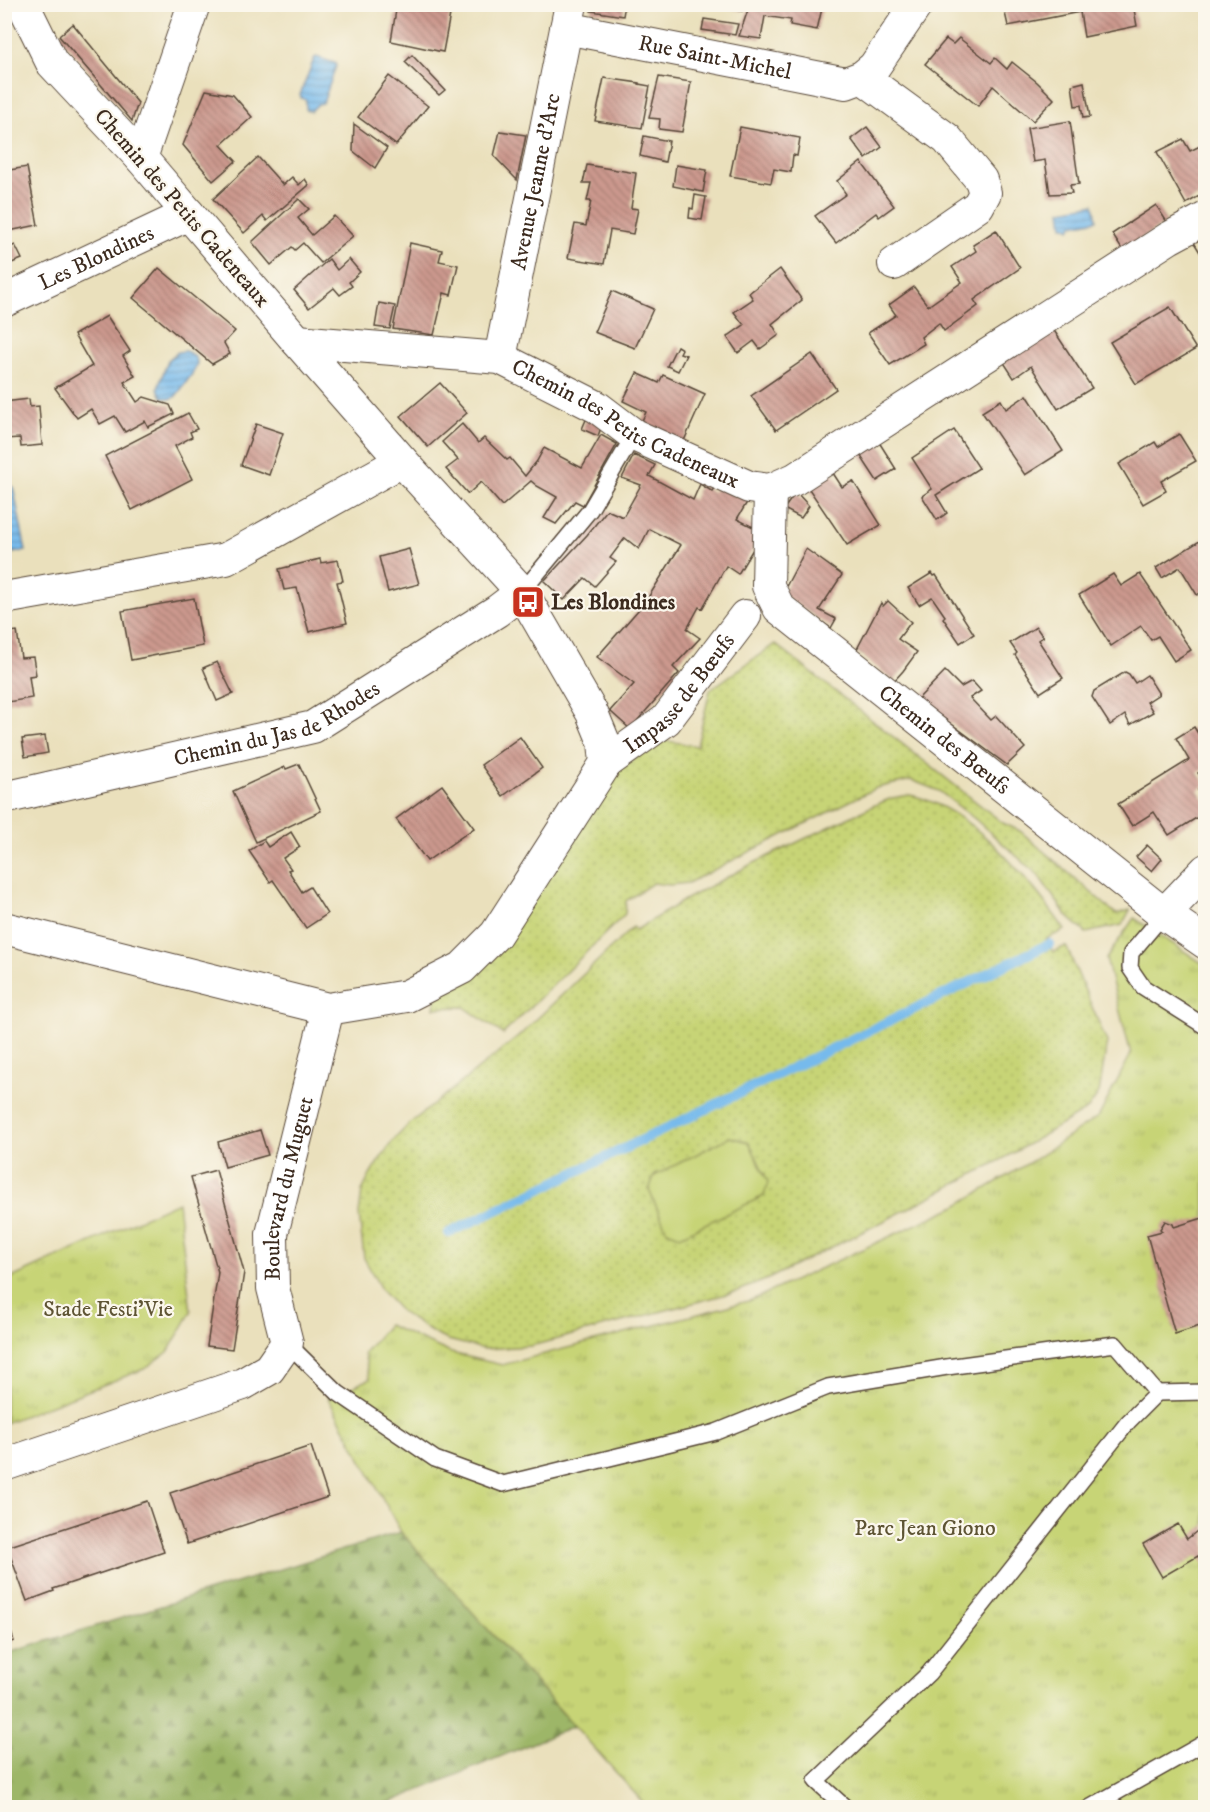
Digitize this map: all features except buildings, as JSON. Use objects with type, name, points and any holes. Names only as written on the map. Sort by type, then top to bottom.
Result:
[{"type":"street","name":"Chemin des Petits Cadeneaux","points":[[23,4],[52,63],[141,158],[297,341],[500,358],[597,407],[634,435],[748,487],[770,490],[795,479],[1169,238],[1206,218]]},
{"type":"street","points":[[141,158],[194,4]]},
{"type":"street","points":[[894,264],[978,206],[985,193],[981,180],[947,140],[862,77],[874,67],[917,4]]},
{"type":"street","name":"Rue Saint-Michel","points":[[569,16],[846,82],[862,77]]},
{"type":"street","name":"Avenue Jeanne d'Arc","points":[[500,358],[569,16]]},
{"type":"street","name":"Les Blondines","points":[[4,301],[189,214]]},
{"type":"street","points":[[4,928],[328,1009],[407,996],[462,968],[496,934],[606,763],[604,742],[592,713],[522,592],[402,461],[297,341]]},
{"type":"street","points":[[4,598],[226,559],[402,461]]},
{"type":"street","name":"Chemin des Bœufs","points":[[770,490],[768,586],[779,608],[1164,914],[1206,942]]},
{"type":"street","name":"Chemin du Jas de Rhodes","points":[[4,798],[313,727],[497,611],[522,592]]},
{"type":"street","name":"Impasse de Bœufs","points":[[606,763],[666,720],[745,616]]},
{"type":"street","points":[[1164,914],[1206,870]]},
{"type":"street","name":"Boulevard du Muguet","points":[[287,1343],[273,1288],[272,1234],[328,1009]]},
{"type":"street","points":[[4,1465],[243,1384],[269,1369],[287,1343]]},
{"type":"lane","points":[[522,592],[590,510],[634,435]]},
{"type":"lane","points":[[1164,914],[1131,953],[1130,968],[1143,987],[1206,1027]]},
{"type":"lane","points":[[287,1343],[338,1394],[435,1459],[504,1484],[716,1432],[828,1387],[947,1367],[1115,1344],[1157,1393]]},
{"type":"lane","points":[[846,1808],[816,1781],[929,1674],[1128,1422],[1157,1393],[1206,1392]]},
{"type":"lane","points":[[1089,1808],[1206,1742]]},
{"type":"green space","points":[[775,644],[1003,823],[1020,831],[1116,914],[1130,910],[1122,925],[1086,933],[1067,916],[1038,875],[976,820],[939,791],[911,780],[876,788],[688,883],[670,885],[653,883],[626,901],[625,914],[503,1034],[464,1007],[434,1008],[438,989],[620,770],[656,739],[697,746],[710,690]]},
{"type":"green space","points":[[910,795],[933,802],[977,830],[1017,869],[1065,930],[1046,939],[1053,952],[1066,946],[1107,1042],[1099,1093],[1088,1109],[1008,1156],[882,1222],[768,1279],[738,1291],[531,1346],[484,1349],[448,1340],[402,1313],[382,1291],[364,1258],[359,1214],[362,1191],[370,1175],[392,1142],[409,1124],[518,1037],[633,927],[636,930],[686,899],[750,865],[875,805],[892,798]]},
{"type":"green space","name":"Parc Jean Giono","points":[[1134,918],[1205,965],[1205,1807],[647,1807],[401,1532],[328,1398],[370,1379],[364,1353],[388,1325],[451,1353],[502,1365],[752,1300],[956,1206],[1032,1161],[1099,1116],[1131,1054],[1106,959]]},
{"type":"green space","points":[[730,1137],[749,1142],[768,1182],[764,1196],[680,1236],[667,1231],[649,1190],[654,1176]]},
{"type":"green space","name":"Stade Festi'Vie","points":[[178,1202],[191,1312],[168,1352],[144,1369],[5,1423],[5,1281]]},
{"type":"green space","points":[[401,1532],[574,1726],[379,1807],[5,1807],[5,1654]]},
{"type":"water","points":[[316,57],[335,63],[336,66],[323,103],[318,104],[311,111],[306,110],[306,100],[300,95]]},
{"type":"water","points":[[1094,204],[1097,220],[1073,225],[1070,229],[1063,226],[1061,210]]},
{"type":"water","points":[[185,351],[197,360],[196,368],[175,397],[170,399],[162,397],[158,388],[168,360],[178,352]]},
{"type":"water","points":[[13,486],[26,551],[5,554],[5,488]]},
{"type":"waterway","points":[[449,1233],[1049,944]]},
{"type":"place","name":"Les Blondines","points":[[528,602]]}]
